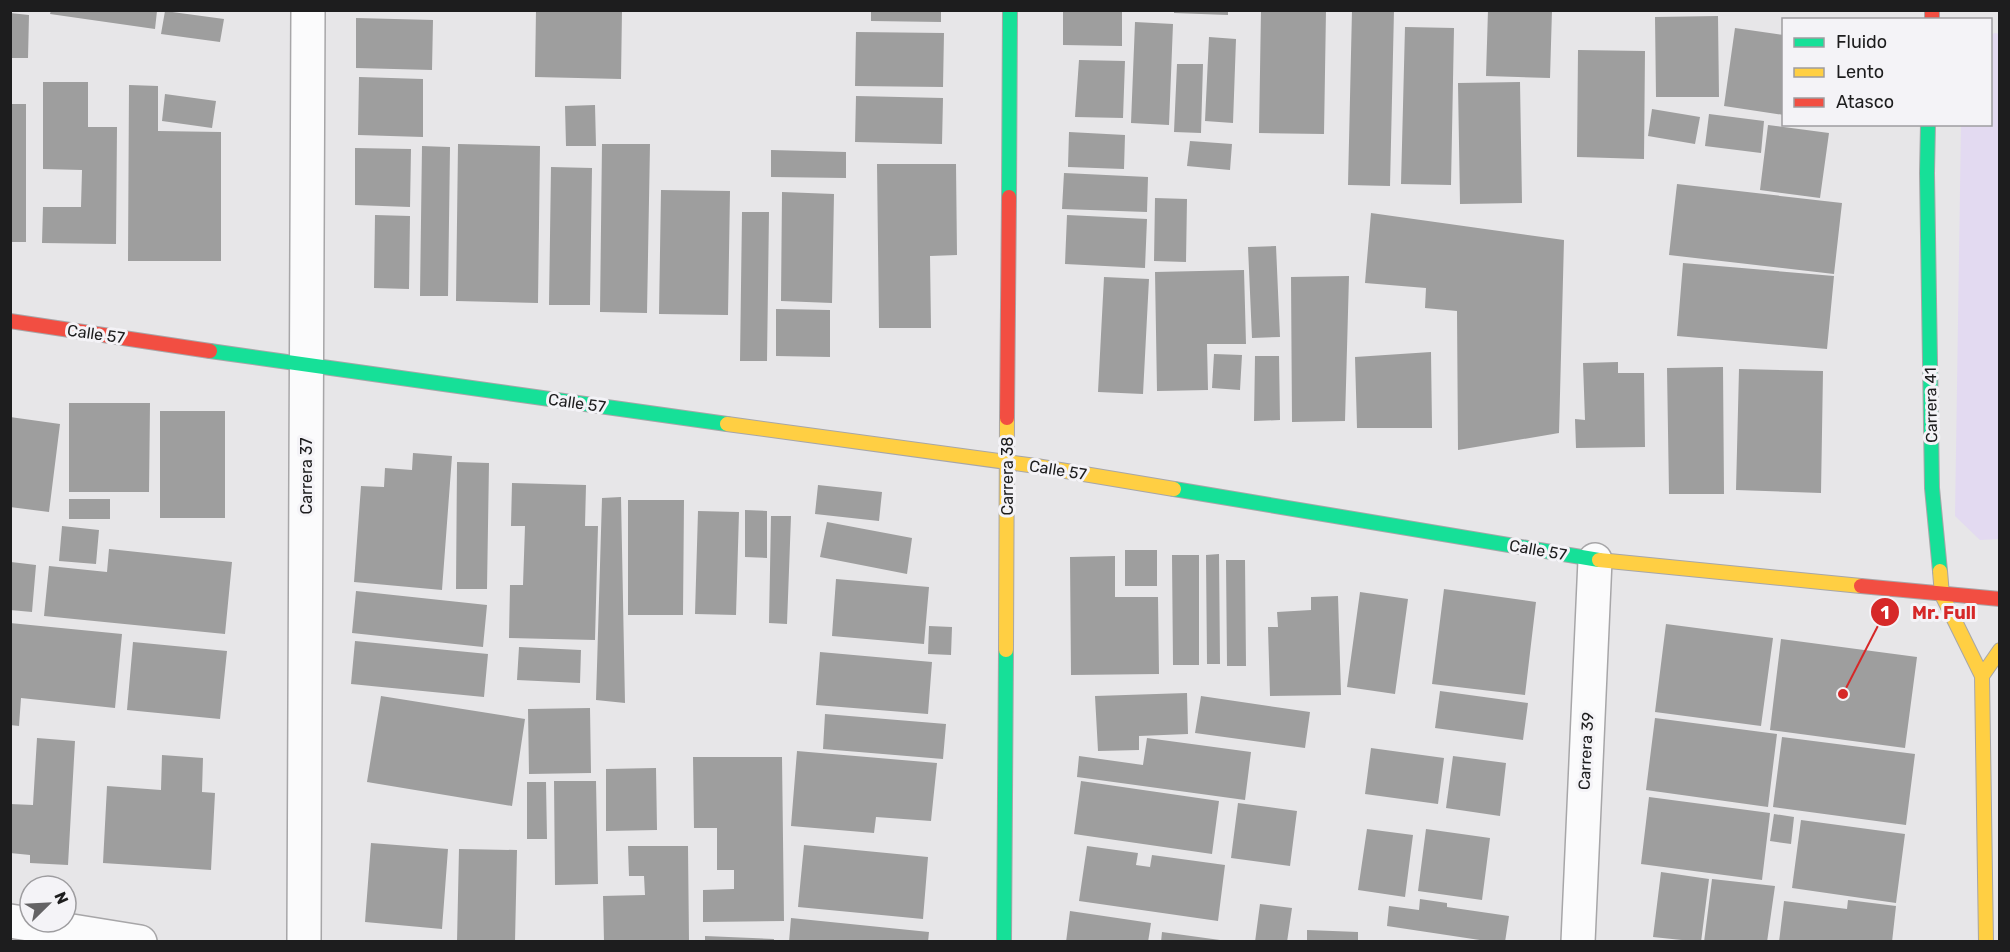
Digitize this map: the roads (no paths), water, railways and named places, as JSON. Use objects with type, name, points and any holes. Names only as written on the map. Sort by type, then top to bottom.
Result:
[{"type":"street","name":"Carrera 37","points":[[304,942],[308,10]]},
{"type":"street","name":"Carrera 38","points":[[1004,942],[1010,10]]},
{"type":"street","name":"Carrera 41","points":[[1928,126],[1932,488],[1942,595],[1982,676],[1986,942]]},
{"type":"street","name":"Calle 57","points":[[10,321],[307,365],[1008,462],[1595,560],[2000,599]]},
{"type":"street","name":"Carrera 39","points":[[1578,942],[1595,560]]},
{"type":"street","points":[[1982,676],[2000,650]]},
{"type":"street","points":[[10,921],[140,942]]},
{"type":"place","name":"Mr. Full","points":[[1843,694]]}]
